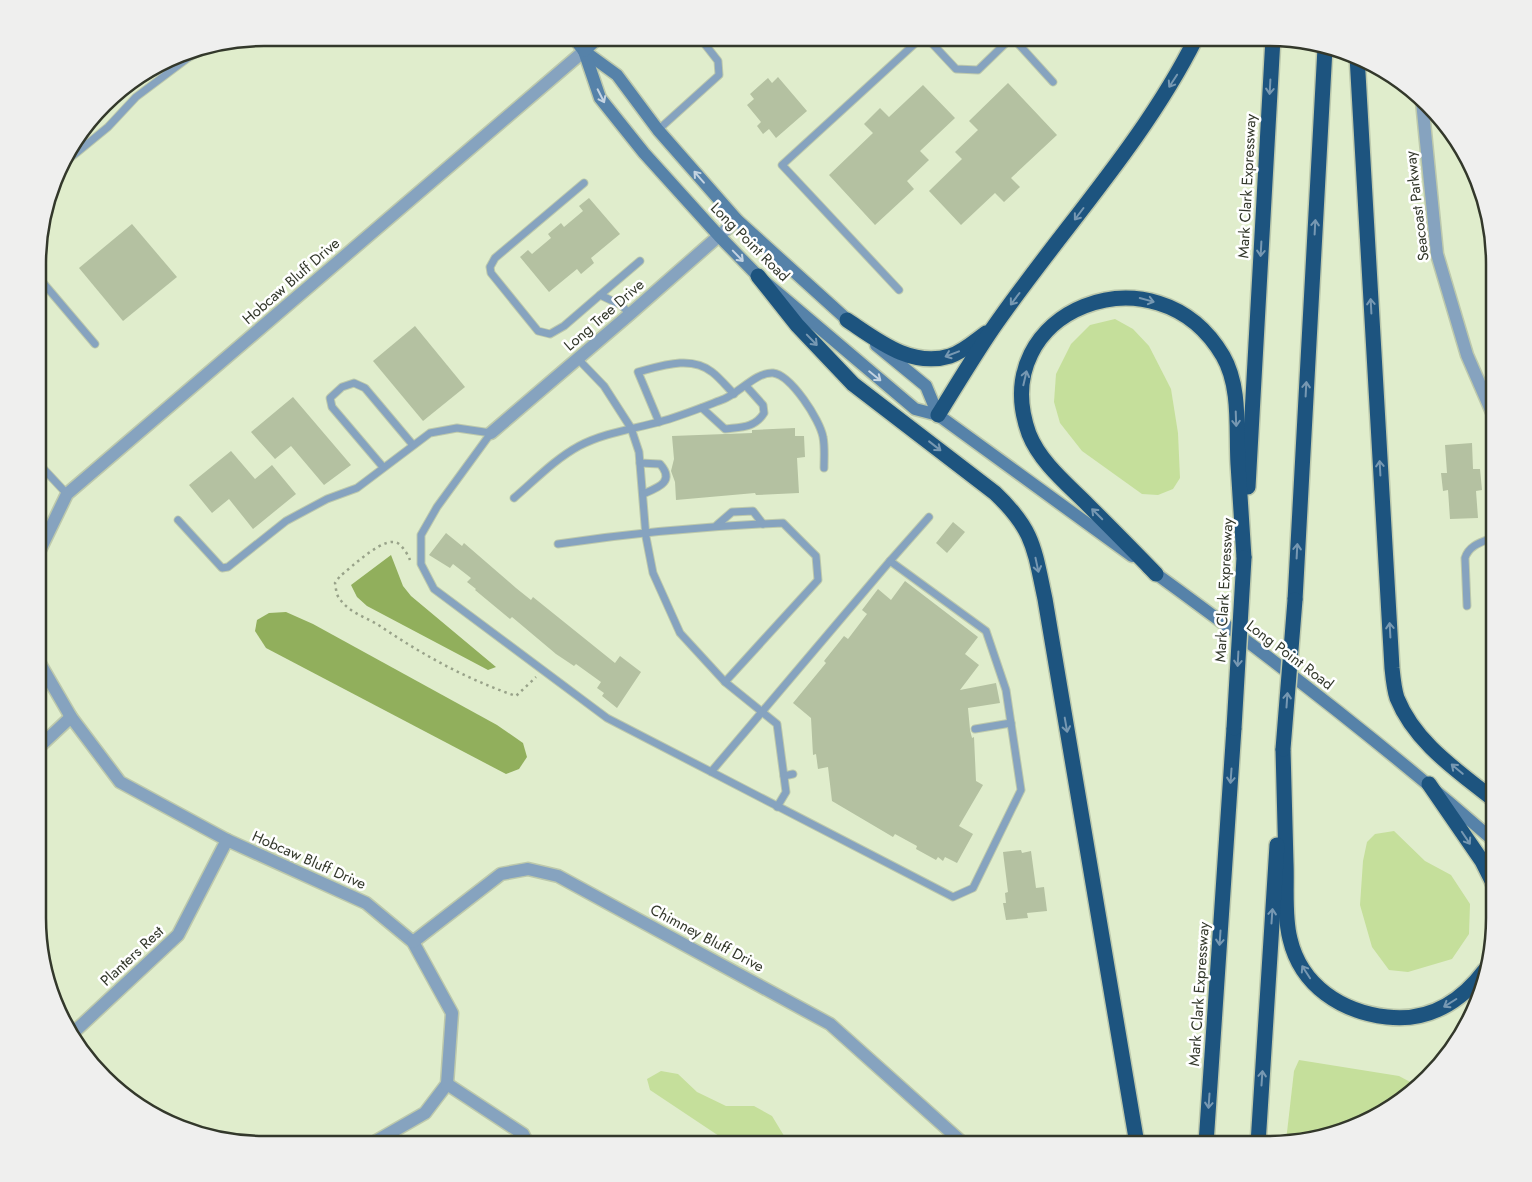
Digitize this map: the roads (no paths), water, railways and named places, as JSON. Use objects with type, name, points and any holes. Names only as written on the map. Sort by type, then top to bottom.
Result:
[{"type":"highway","points":[[938,415],[993,328],[1120,159],[1176,76],[1192,46]]},
{"type":"highway","name":"Mark Clark Expressway","points":[[1207,1136],[1234,728],[1273,46]]},
{"type":"highway","points":[[1259,1136],[1283,749],[1295,600],[1325,54]]},
{"type":"highway","points":[[1358,66],[1391,658],[1396,697],[1419,735],[1434,751],[1486,793]]},
{"type":"highway","points":[[758,276],[797,325],[853,384],[995,492],[1013,510],[1027,529],[1033,546],[1046,609],[1136,1136]]},
{"type":"highway","points":[[1156,574],[1057,474],[1040,453],[1030,436],[1022,400],[1024,381],[1030,359],[1040,340],[1056,323],[1074,310],[1093,302],[1115,297],[1139,298],[1160,303],[1181,313],[1213,341],[1224,358],[1232,379],[1236,405],[1244,558]]},
{"type":"highway","points":[[847,320],[887,346],[911,357],[918,358],[950,356],[993,328]]},
{"type":"highway","points":[[1283,749],[1290,939],[1299,961],[1312,982],[1323,993],[1341,1005],[1371,1015],[1391,1017],[1427,1014],[1445,1007],[1462,995],[1477,979]]},
{"type":"highway","points":[[1429,784],[1486,869]]},
{"type":"main road","name":"Long Point Road","points":[[581,46],[616,75],[658,130],[737,220],[847,320],[926,386],[938,415]]},
{"type":"main road","points":[[584,50],[589,46]]},
{"type":"main road","name":"Long Point Road","points":[[584,50],[600,98],[644,154],[758,276],[915,409],[938,415],[1156,574],[1359,727],[1429,784],[1486,834]]},
{"type":"street","name":"Hobcaw Bluff Drive","points":[[46,538],[67,494],[584,50]]},
{"type":"street","name":"Seacoast Parkway","points":[[1423,111],[1437,254],[1467,355],[1486,399]]},
{"type":"street","name":"Long Tree Drive","points":[[491,433],[737,220]]},
{"type":"street","name":"Hobcaw Bluff Drive","points":[[46,674],[71,717],[120,782],[227,840],[366,903],[413,942],[452,1013],[447,1084]]},
{"type":"street","points":[[46,740],[71,717]]},
{"type":"street","name":"Planters Rest","points":[[77,1030],[178,935],[227,840]]},
{"type":"street","name":"Chimney Bluff Drive","points":[[413,942],[501,874],[528,869],[558,876],[830,1024],[955,1136]]},
{"type":"street","points":[[385,1136],[425,1112],[447,1084],[524,1136]]},
{"type":"lane","points":[[658,130],[719,75],[718,61],[706,46]]},
{"type":"lane","points":[[899,290],[782,165],[912,46]]},
{"type":"lane","points":[[934,46],[956,69],[978,70],[1004,46]]},
{"type":"lane","points":[[1019,46],[1053,82]]},
{"type":"lane","points":[[75,154],[108,127],[136,97],[182,63]]},
{"type":"lane","points":[[584,183],[495,258],[490,267],[491,273],[538,331],[550,334],[564,326],[640,261]]},
{"type":"lane","points":[[46,286],[95,344]]},
{"type":"lane","points":[[600,296],[621,305],[630,314]]},
{"type":"lane","points":[[578,359],[604,386],[631,428],[639,452],[646,533],[653,573],[680,633],[725,682],[777,724],[786,792],[777,807]]},
{"type":"lane","points":[[659,422],[638,372],[669,364],[690,363],[710,370],[734,394]]},
{"type":"lane","points":[[514,498],[549,467],[580,445],[702,408],[734,394],[757,377],[775,373],[797,391],[817,420],[823,438],[824,468]]},
{"type":"lane","points":[[383,467],[332,407],[330,398],[342,387],[354,382],[365,388],[413,445]]},
{"type":"lane","points":[[702,408],[725,429],[752,426],[760,420],[764,413],[763,405],[746,386]]},
{"type":"lane","points":[[178,520],[222,568],[228,567],[286,521],[328,499],[356,488],[430,433],[457,428],[491,433],[437,507],[421,535],[422,564],[434,589],[607,718],[953,897],[973,888],[1022,790],[1006,690],[986,631],[890,561]]},
{"type":"lane","points":[[640,463],[660,464],[666,470],[667,476],[664,483],[642,494]]},
{"type":"lane","points":[[46,472],[67,494]]},
{"type":"lane","points":[[716,525],[732,512],[753,511],[763,524]]},
{"type":"lane","points":[[711,772],[762,710],[929,517]]},
{"type":"lane","points":[[558,544],[646,533],[682,531],[716,525],[783,523],[816,556],[818,580],[725,682]]},
{"type":"lane","points":[[1467,606],[1465,558],[1467,551],[1486,541]]},
{"type":"lane","points":[[975,728],[1011,723]]},
{"type":"lane","points":[[778,736],[788,735]]},
{"type":"lane","points":[[784,776],[793,774]]}]
